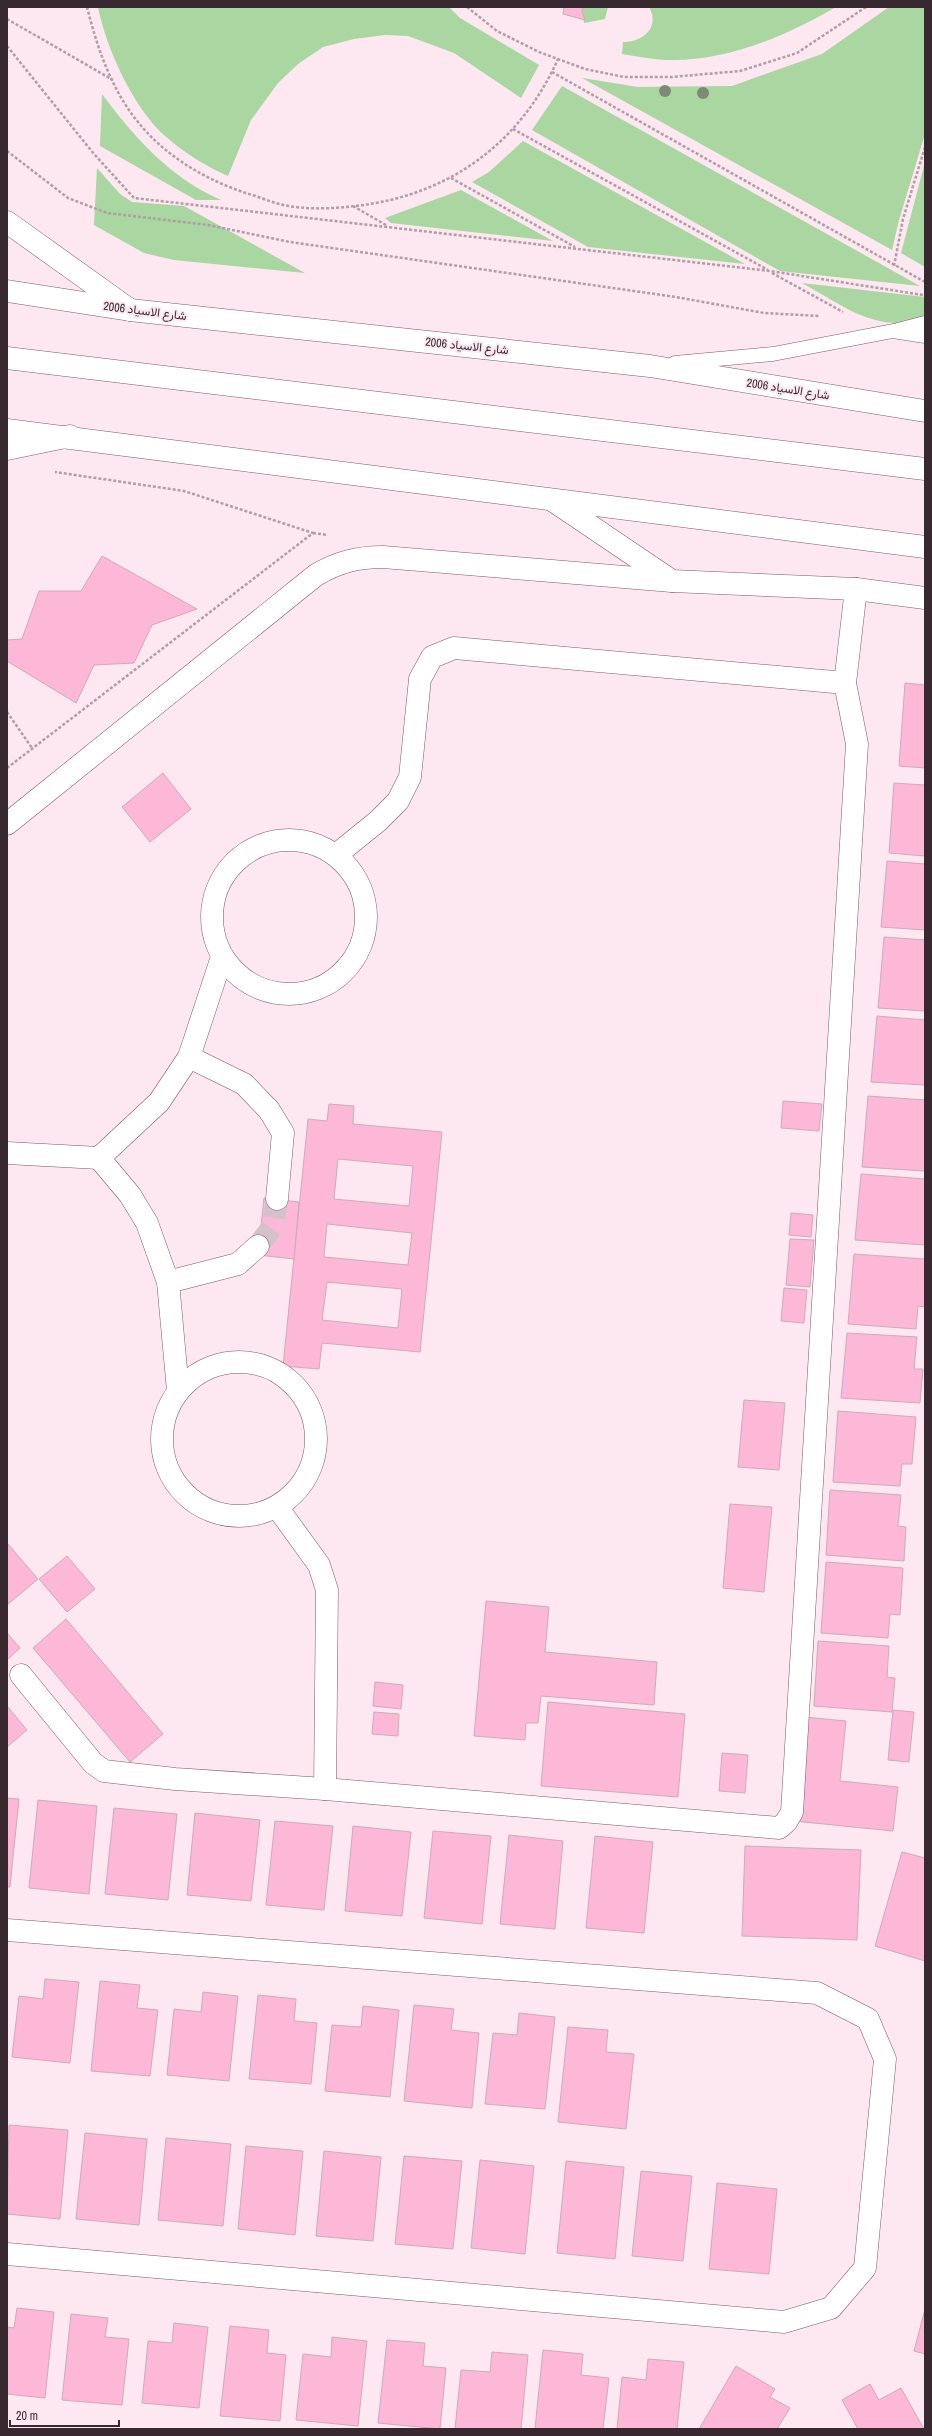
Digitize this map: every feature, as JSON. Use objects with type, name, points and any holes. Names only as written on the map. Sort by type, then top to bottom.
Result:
[{"type":"street","points":[[7,222],[130,310]]},
{"type":"street","name":"شارع الاسياد 2006","points":[[7,291],[130,310],[650,366],[925,411]]},
{"type":"street","points":[[7,358],[925,469]]},
{"type":"street","points":[[7,430],[70,436],[925,547]]},
{"type":"street","points":[[7,449],[70,436]]},
{"type":"street","points":[[551,499],[672,581]]},
{"type":"street","points":[[7,824],[316,575],[336,564],[365,557],[383,557],[672,581],[856,589],[925,598]]},
{"type":"street","points":[[21,1674],[93,1763],[104,1771],[176,1779],[325,1788],[779,1828],[786,1822],[792,1812],[858,744],[845,683],[856,589]]},
{"type":"street","points":[[336,855],[378,821],[398,801],[410,777],[420,679],[432,657],[454,648],[845,683]]},
{"type":"street","points":[[278,840],[308,841],[336,855],[356,878],[365,906],[364,937],[351,964],[328,984],[299,994],[269,993],[241,980],[222,957],[211,928],[214,898],[227,871],[249,850],[278,840]]},
{"type":"street","points":[[7,1153],[100,1158],[159,1102],[189,1057],[222,957]]},
{"type":"street","points":[[189,1057],[244,1084],[269,1110],[283,1133],[277,1199]]},
{"type":"street","points":[[100,1158],[130,1195],[147,1223],[168,1282],[178,1391]]},
{"type":"street","points":[[168,1282],[238,1264],[258,1246]]},
{"type":"street","points":[[230,1362],[260,1364],[287,1378],[307,1401],[316,1430],[314,1460],[300,1488],[277,1507],[249,1517],[218,1515],[191,1501],[171,1478],[162,1449],[165,1419],[178,1391],[201,1371],[230,1362]]},
{"type":"street","points":[[277,1507],[319,1566],[327,1590],[325,1788]]},
{"type":"street","points":[[7,1930],[817,1993],[868,2019],[885,2059],[865,2268],[831,2308],[784,2322],[7,2254]]},
{"type":"lane","points":[[650,366],[773,354],[844,339],[893,331],[925,323]]},
{"type":"lane","points":[[893,331],[925,336]]},
{"type":"path","points":[[87,7],[98,50],[113,81],[138,122],[162,147],[200,174],[230,188],[280,204],[331,209],[384,203],[413,195],[451,178],[482,158],[513,128],[544,88],[558,59]]},
{"type":"path","points":[[467,7],[497,31],[558,59],[585,69],[624,77],[672,77],[740,70],[797,53],[866,7]]},
{"type":"path","points":[[7,19],[113,81]]},
{"type":"path","points":[[7,46],[94,154],[134,198],[770,271],[925,296]]},
{"type":"path","points":[[552,72],[894,266],[925,282]]},
{"type":"path","points":[[513,128],[848,315]]},
{"type":"path","points":[[894,266],[903,219],[925,147]]},
{"type":"path","points":[[7,151],[68,198],[108,214],[208,225],[290,242],[676,298],[764,313],[824,317]]},
{"type":"path","points":[[451,178],[578,249]]},
{"type":"path","points":[[353,206],[388,226]]},
{"type":"path","points":[[7,768],[313,533],[184,491],[49,471]]},
{"type":"path","points":[[7,712],[32,748]]},
{"type":"green space","points":[[98,7],[449,7],[460,18],[539,65],[521,98],[454,53],[408,36],[385,35],[354,39],[323,47],[298,64],[278,83],[251,120],[228,176],[211,168],[171,141],[153,123],[142,109],[122,76],[114,58],[107,40]]},
{"type":"green space","points":[[583,7],[608,7],[605,19],[584,23],[582,11]]},
{"type":"green space","points":[[649,7],[836,7],[796,28],[754,46],[710,57],[688,60],[665,60],[622,54],[623,42],[630,42],[643,37],[651,27],[653,21]]},
{"type":"green space","points":[[889,7],[925,7],[925,134],[899,220],[892,250],[582,78],[638,87],[732,86],[822,54]]},
{"type":"green space","points":[[562,86],[920,286],[780,271],[532,130]]},
{"type":"green space","points":[[102,94],[127,126],[154,155],[185,180],[202,191],[221,200],[196,200],[100,146]]},
{"type":"green space","points":[[523,141],[745,264],[588,247],[472,182],[489,172]]},
{"type":"green space","points":[[925,162],[925,267],[901,253]]},
{"type":"green space","points":[[97,168],[120,194],[132,202],[184,206],[305,273],[174,260],[144,253],[94,225]]},
{"type":"green space","points":[[461,190],[553,241],[391,223],[385,218]]},
{"type":"green space","points":[[802,283],[925,297],[925,320],[907,323],[890,323],[875,320],[860,315]]},
{"type":"building","points":[[564,7],[583,7],[582,11],[585,20],[563,14]]},
{"type":"building","points":[[102,556],[197,609],[152,625],[134,663],[94,665],[76,703],[7,661],[7,640],[22,639],[39,591],[81,591]]},
{"type":"building","points":[[905,683],[925,685],[925,768],[899,766]]},
{"type":"building","points":[[163,773],[191,809],[150,842],[122,807]]},
{"type":"building","points":[[894,783],[925,785],[925,856],[889,853]]},
{"type":"building","points":[[887,861],[925,864],[925,930],[881,927]]},
{"type":"building","points":[[884,937],[925,940],[925,1011],[878,1008]]},
{"type":"building","points":[[877,1016],[925,1020],[925,1085],[871,1082]]},
{"type":"building","points":[[868,1096],[925,1100],[925,1171],[862,1167]]},
{"type":"building","points":[[783,1101],[822,1104],[819,1131],[781,1128]]},
{"type":"building","points":[[329,1104],[354,1106],[353,1124],[442,1132],[420,1352],[322,1343],[319,1369],[283,1366],[308,1119],[327,1121]],"holes":[[[338,1159],[413,1166],[409,1206],[334,1199]],[[327,1224],[412,1233],[408,1265],[324,1257]],[[327,1282],[402,1289],[398,1328],[322,1320]]]},
{"type":"building","points":[[861,1174],[925,1179],[925,1245],[855,1240]]},
{"type":"building","points":[[264,1198],[299,1202],[294,1259],[258,1255]]},
{"type":"building","points":[[791,1213],[813,1215],[811,1237],[789,1235]]},
{"type":"building","points":[[790,1239],[814,1240],[810,1287],[786,1285]]},
{"type":"building","points":[[854,1254],[925,1259],[925,1307],[918,1306],[916,1329],[848,1324]]},
{"type":"building","points":[[784,1288],[807,1290],[804,1323],[781,1321]]},
{"type":"building","points":[[847,1333],[917,1337],[914,1369],[923,1369],[920,1403],[841,1398]]},
{"type":"building","points":[[744,1400],[785,1403],[779,1470],[738,1467]]},
{"type":"building","points":[[838,1411],[916,1417],[912,1464],[902,1464],[900,1486],[833,1482]]},
{"type":"building","points":[[830,1490],[901,1495],[898,1526],[906,1527],[904,1561],[826,1555]]},
{"type":"building","points":[[730,1504],[772,1507],[764,1592],[723,1588]]},
{"type":"building","points":[[7,1543],[38,1579],[7,1605]]},
{"type":"building","points":[[67,1556],[95,1589],[67,1612],[39,1579]]},
{"type":"building","points":[[826,1562],[903,1568],[900,1615],[890,1614],[888,1638],[821,1633]]},
{"type":"building","points":[[486,1601],[549,1607],[545,1652],[657,1662],[654,1705],[541,1696],[538,1723],[526,1723],[525,1740],[474,1736]]},
{"type":"building","points":[[66,1619],[163,1734],[130,1762],[33,1648]]},
{"type":"building","points":[[7,1633],[20,1648],[7,1660]]},
{"type":"building","points":[[818,1641],[889,1646],[887,1677],[895,1678],[892,1712],[814,1706]]},
{"type":"building","points":[[375,1682],[403,1685],[401,1709],[373,1706]]},
{"type":"building","points":[[548,1702],[685,1714],[678,1797],[541,1786]]},
{"type":"building","points":[[7,1706],[27,1730],[7,1747]]},
{"type":"building","points":[[893,1710],[914,1712],[909,1762],[888,1760]]},
{"type":"building","points":[[374,1712],[399,1714],[398,1736],[372,1734]]},
{"type":"building","points":[[804,1717],[846,1721],[840,1781],[898,1787],[893,1831],[794,1821]]},
{"type":"building","points":[[722,1753],[748,1755],[745,1793],[719,1791]]},
{"type":"building","points":[[7,1798],[19,1799],[10,1887],[7,1887]]},
{"type":"building","points":[[38,1800],[97,1806],[89,1894],[29,1888]]},
{"type":"building","points":[[114,1808],[177,1814],[168,1900],[105,1894]]},
{"type":"building","points":[[195,1813],[260,1820],[251,1901],[187,1895]]},
{"type":"building","points":[[275,1821],[333,1826],[324,1910],[266,1905]]},
{"type":"building","points":[[353,1826],[411,1832],[402,1916],[345,1911]]},
{"type":"building","points":[[433,1831],[491,1836],[482,1924],[424,1918]]},
{"type":"building","points":[[509,1835],[563,1841],[555,1929],[500,1924]]},
{"type":"building","points":[[595,1836],[653,1842],[644,1933],[586,1928]]},
{"type":"building","points":[[745,1846],[861,1850],[857,1940],[742,1936]]},
{"type":"building","points":[[902,1852],[925,1858],[925,1961],[875,1946]]},
{"type":"building","points":[[45,1979],[79,1982],[70,2063],[12,2057],[19,1996],[43,1999]]},
{"type":"building","points":[[100,1981],[140,1985],[137,2008],[158,2010],[150,2076],[91,2071]]},
{"type":"building","points":[[203,1992],[238,1996],[229,2081],[167,2075],[174,2009],[201,2012]]},
{"type":"building","points":[[258,1995],[296,1999],[294,2021],[317,2023],[311,2084],[249,2079]]},
{"type":"building","points":[[414,2005],[454,2009],[451,2030],[479,2033],[472,2108],[404,2101]]},
{"type":"building","points":[[363,2006],[399,2010],[390,2097],[325,2091],[332,2025],[361,2027]]},
{"type":"building","points":[[519,2013],[555,2017],[545,2109],[485,2104],[493,2033],[517,2035]]},
{"type":"building","points":[[568,2027],[608,2030],[606,2052],[634,2054],[626,2129],[558,2122]]},
{"type":"building","points":[[9,2125],[68,2130],[60,2219],[7,2214]]},
{"type":"building","points":[[85,2133],[147,2139],[139,2225],[76,2219]]},
{"type":"building","points":[[166,2138],[231,2144],[223,2226],[158,2220]]},
{"type":"building","points":[[246,2146],[303,2151],[295,2235],[238,2229]]},
{"type":"building","points":[[324,2151],[381,2157],[373,2241],[316,2236]]},
{"type":"building","points":[[404,2156],[462,2161],[453,2249],[395,2244]]},
{"type":"building","points":[[480,2160],[534,2166],[525,2254],[471,2248]]},
{"type":"building","points":[[566,2161],[624,2167],[615,2259],[557,2253]]},
{"type":"building","points":[[641,2171],[692,2176],[683,2261],[632,2256]]},
{"type":"building","points":[[717,2183],[777,2189],[769,2274],[709,2269]]},
{"type":"building","points":[[17,2308],[54,2312],[45,2398],[7,2394],[7,2327],[14,2328]]},
{"type":"building","points":[[925,2309],[925,2354],[914,2351]]},
{"type":"building","points":[[71,2314],[108,2318],[105,2337],[129,2339],[122,2405],[62,2400]]},
{"type":"building","points":[[174,2323],[208,2327],[199,2408],[142,2403],[148,2341],[172,2343]]},
{"type":"building","points":[[230,2326],[269,2330],[267,2353],[286,2355],[280,2421],[220,2416]]},
{"type":"building","points":[[332,2337],[367,2341],[358,2426],[296,2420],[303,2354],[331,2357]]},
{"type":"building","points":[[387,2340],[425,2343],[423,2366],[446,2368],[440,2429],[378,2423]]},
{"type":"building","points":[[543,2350],[583,2354],[581,2375],[609,2378],[603,2429],[535,2429]]},
{"type":"building","points":[[492,2352],[528,2355],[521,2429],[455,2429],[461,2370],[490,2372]]},
{"type":"building","points":[[648,2359],[684,2362],[677,2429],[617,2429],[622,2377],[646,2380]]},
{"type":"building","points":[[736,2366],[775,2389],[770,2397],[790,2408],[777,2429],[699,2429]]},
{"type":"building","points":[[870,2384],[879,2400],[901,2388],[924,2429],[858,2429],[842,2400]]},
{"type":"tunnel","points":[[258,1246],[273,1226],[277,1199]]}]
